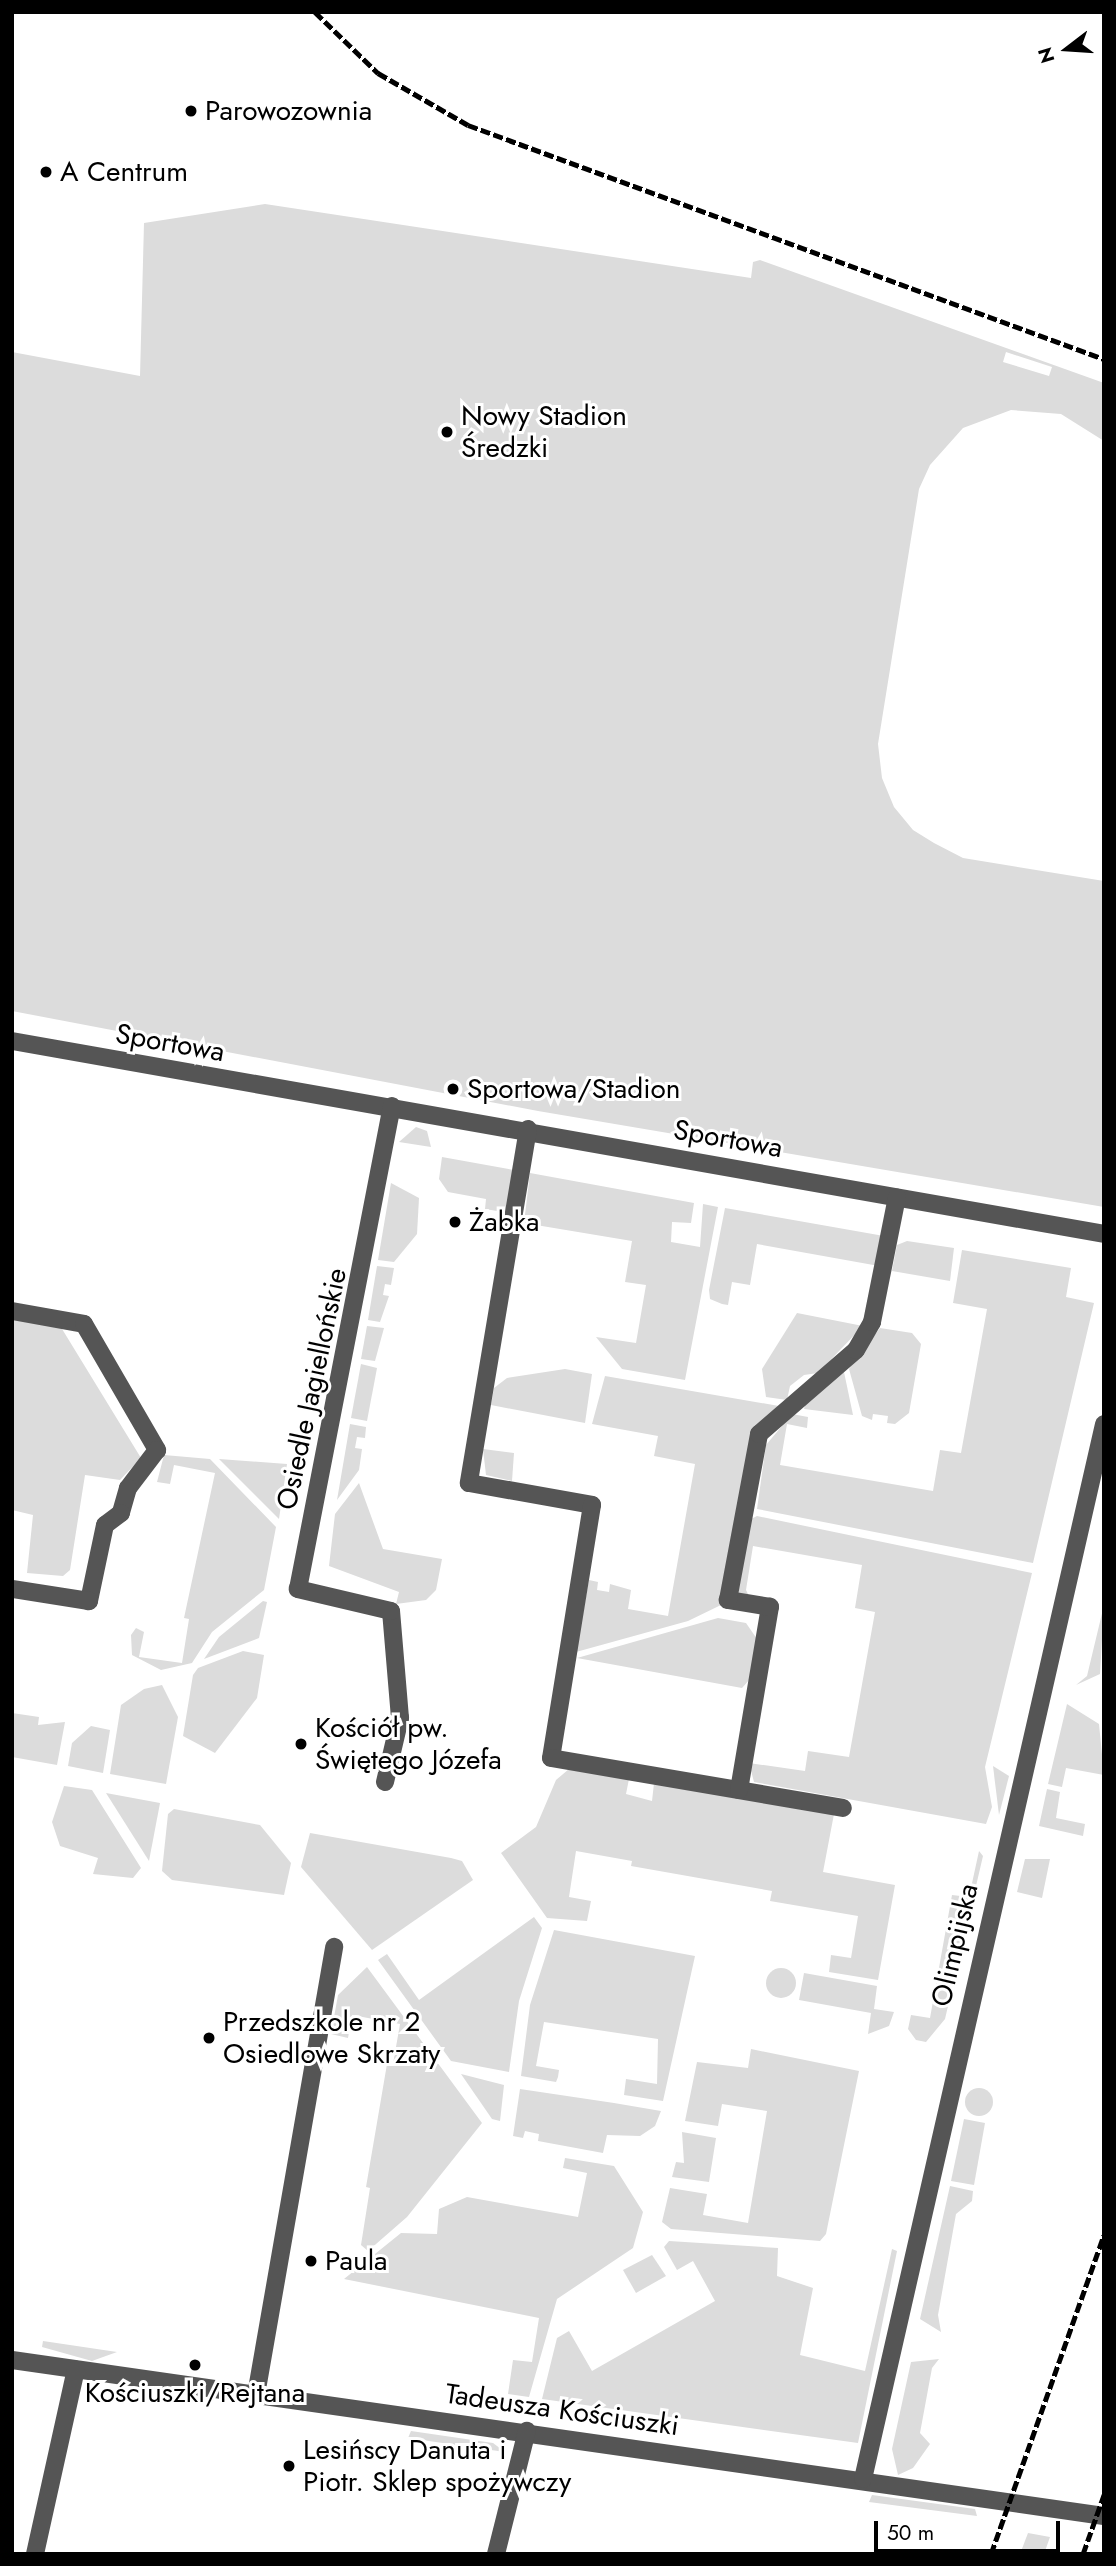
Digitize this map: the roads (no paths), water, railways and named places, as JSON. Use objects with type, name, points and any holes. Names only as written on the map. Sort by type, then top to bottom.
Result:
[{"type":"street","name":"Sportowa","points":[[12,1041],[528,1129],[1104,1234]]},
{"type":"street","name":"Osiedle Jagiellońskie","points":[[386,1782],[400,1718],[391,1611],[298,1589],[392,1106]]},
{"type":"street","points":[[528,1129],[469,1483],[592,1504],[551,1758],[843,1808]]},
{"type":"street","points":[[739,1790],[770,1606],[729,1600],[759,1434],[856,1350],[872,1322],[897,1196]]},
{"type":"street","points":[[12,1311],[83,1324],[157,1450],[128,1488],[121,1513],[104,1525],[89,1601],[12,1589]]},
{"type":"street","name":"Olimpijska","points":[[863,2479],[1104,1424]]},
{"type":"street","points":[[256,2395],[334,1947]]},
{"type":"street","name":"Tadeusza Kościuszki","points":[[12,2360],[863,2479],[1104,2516]]},
{"type":"street","points":[[35,2554],[76,2369]]},
{"type":"street","points":[[496,2554],[527,2431]]},
{"type":"railway","points":[[315,12],[378,73],[468,125],[1104,359]]},
{"type":"railway","points":[[991,2554],[1104,2235]]},
{"type":"railway","points":[[1083,2554],[1104,2495]]},
{"type":"place","name":"Parowozownia","points":[[191,111]]},
{"type":"place","name":"A Centrum","points":[[46,172]]},
{"type":"place","name":"Nowy Stadion Średzki","points":[[447,432]]},
{"type":"place","name":"Sportowa/Stadion","points":[[453,1089]]},
{"type":"place","name":"Żabka","points":[[455,1222]]},
{"type":"place","name":"Kościół pw. Świętego Józefa","points":[[301,1744]]},
{"type":"place","name":"Przedszkole nr 2 Osiedlowe Skrzaty","points":[[209,2038]]},
{"type":"place","name":"Paula","points":[[311,2261]]},
{"type":"place","name":"Kościuszki/Rejtana","points":[[195,2365]]},
{"type":"place","name":"Lesińscy Danuta i Piotr. Sklep spożywczy","points":[[289,2466]]}]
